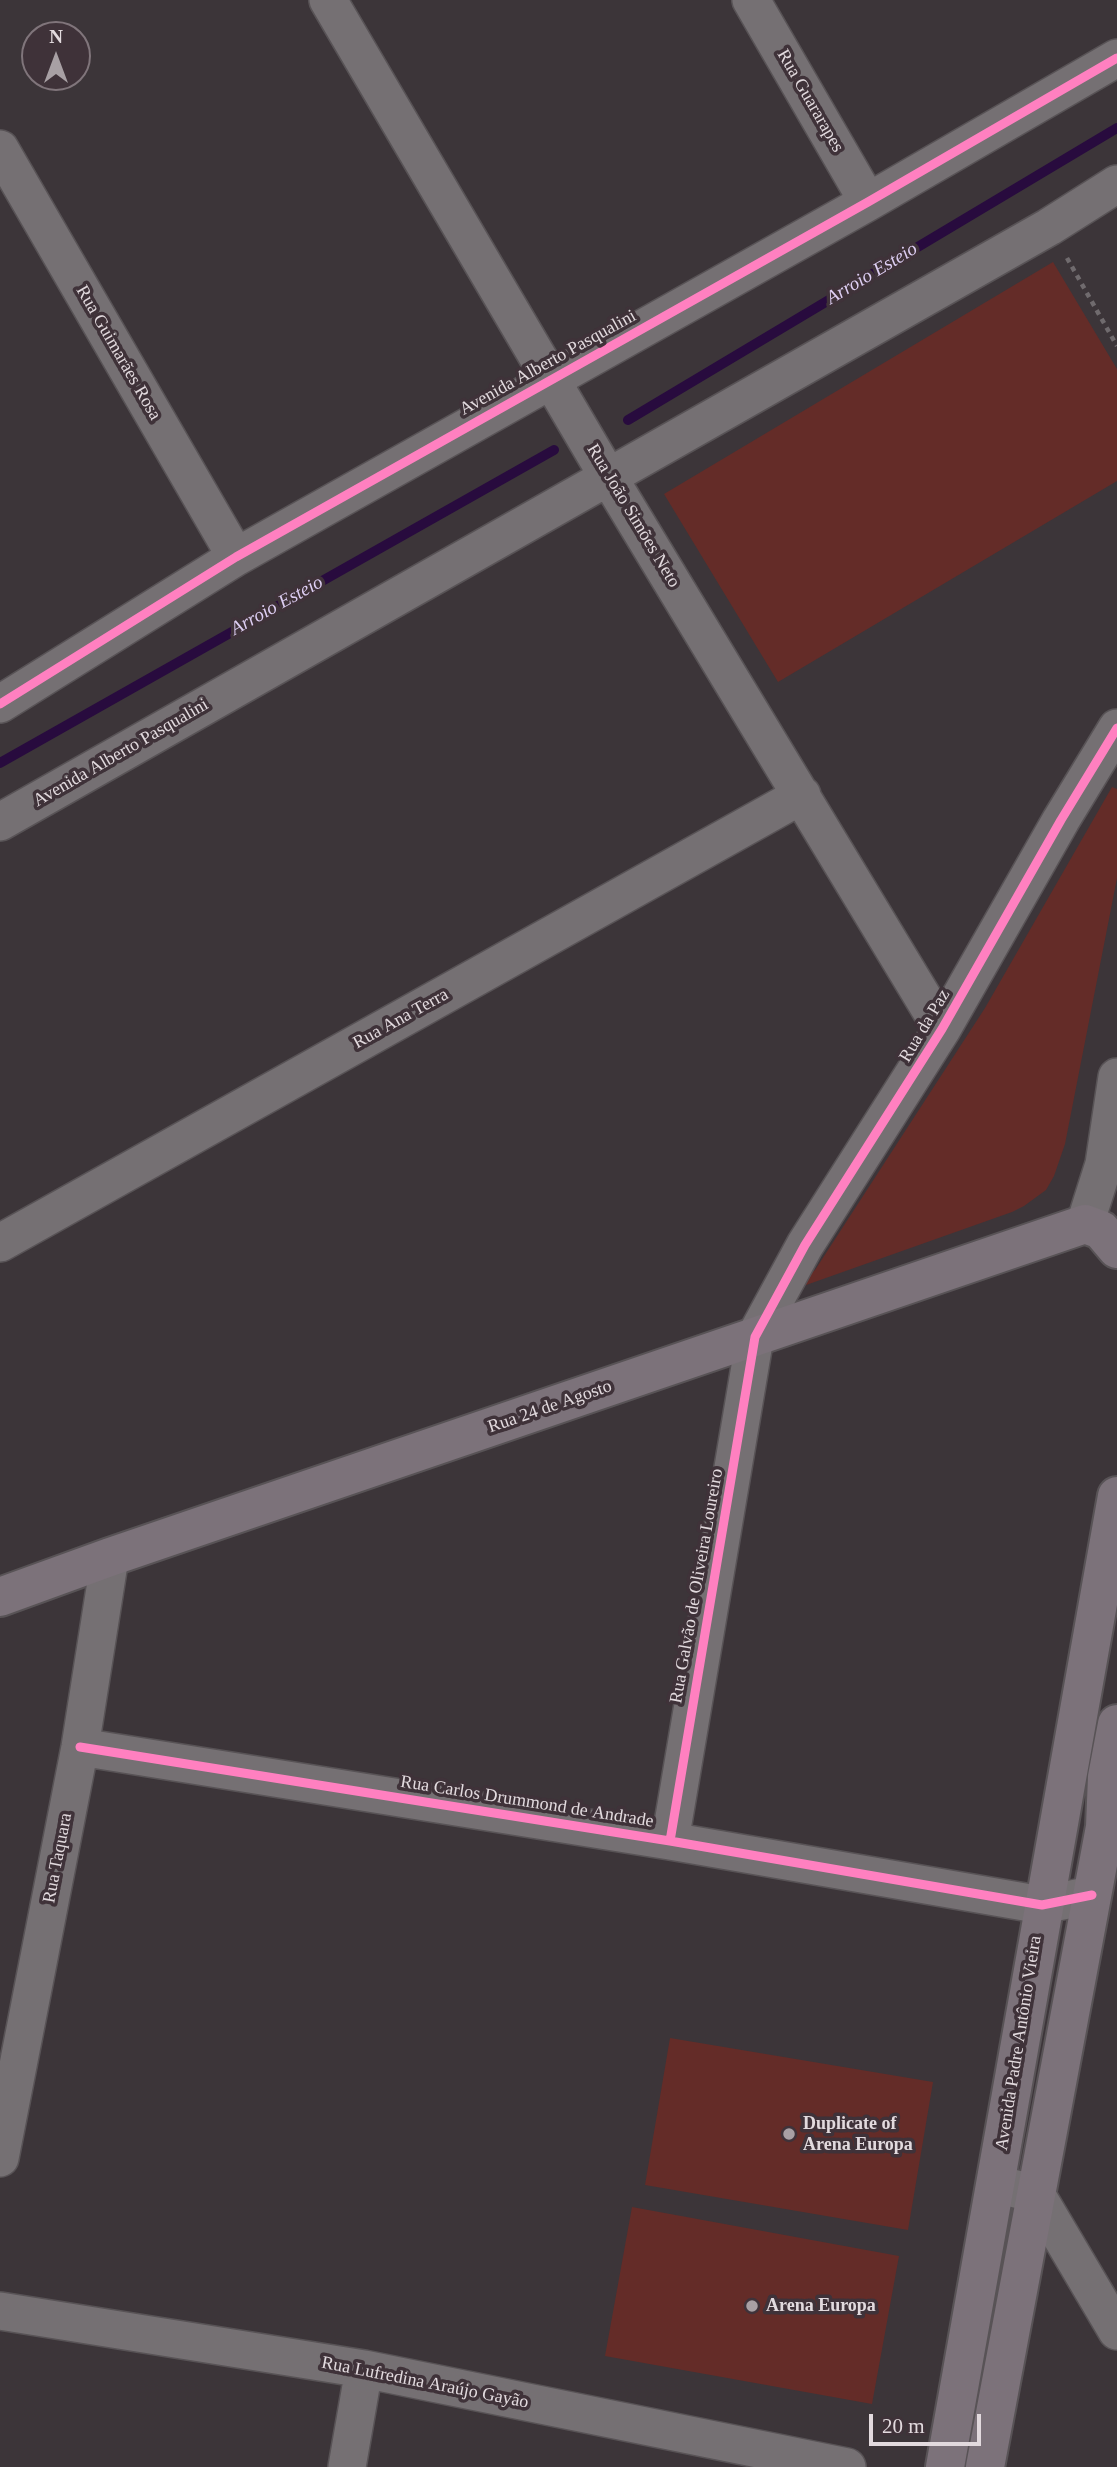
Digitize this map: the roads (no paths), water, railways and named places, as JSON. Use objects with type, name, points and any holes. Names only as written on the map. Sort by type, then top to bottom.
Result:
[{"type":"main road","name":"Rua 24 de Agosto","points":[[0,1597],[755,1337],[1105,1233]]},
{"type":"main road","name":"Avenida Padre Antônio Vieira","points":[[945,2467],[996,2184],[1042,1905],[1117,1496]]},
{"type":"main road","points":[[985,2467],[1093,1895],[1111,1826],[1117,1724]]},
{"type":"street","name":"Rua João Simões Neto","points":[[328,0],[604,470],[942,1029]]},
{"type":"street","name":"Rua Guararapes","points":[[751,0],[868,202]]},
{"type":"street","name":"Avenida Alberto Pasqualini","points":[[0,704],[236,557],[554,384],[1117,58]]},
{"type":"street","name":"Rua Guimarães Rosa","points":[[0,149],[236,557]]},
{"type":"street","name":"Avenida Alberto Pasqualini","points":[[0,822],[604,470],[1049,226],[1117,184]]},
{"type":"street","name":"Rua da Paz","points":[[755,1337],[805,1245],[942,1029],[1117,728]]},
{"type":"street","name":"Rua Ana Terra","points":[[0,1243],[802,795]]},
{"type":"street","points":[[1105,1233],[1104,1164],[1117,1077]]},
{"type":"street","name":"Rua Galvão de Oliveira Loureiro","points":[[670,1841],[755,1337]]},
{"type":"street","name":"Rua Taquara","points":[[0,2158],[80,1748],[110,1557]]},
{"type":"street","name":"Rua Carlos Drummond de Andrade","points":[[80,1748],[670,1841],[1042,1905],[1093,1895]]},
{"type":"street","points":[[1065,1782],[1112,1776]]},
{"type":"street","points":[[1055,1837],[1111,1826]]},
{"type":"street","points":[[996,2184],[1036,2194],[1117,2331]]},
{"type":"street","name":"Rua Lufredina Araújo Gayão","points":[[0,2311],[364,2370],[740,2456],[848,2467]]},
{"type":"street","points":[[347,2467],[364,2370]]},
{"type":"waterway","name":"Arroio Esteio","points":[[628,420],[1117,128]]},
{"type":"waterway","name":"Arroio Esteio","points":[[0,763],[554,450]]},
{"type":"place","name":"Duplicate of Arena Europa","points":[[789,2134]]},
{"type":"place","name":"Arena Europa","points":[[752,2306]]}]
